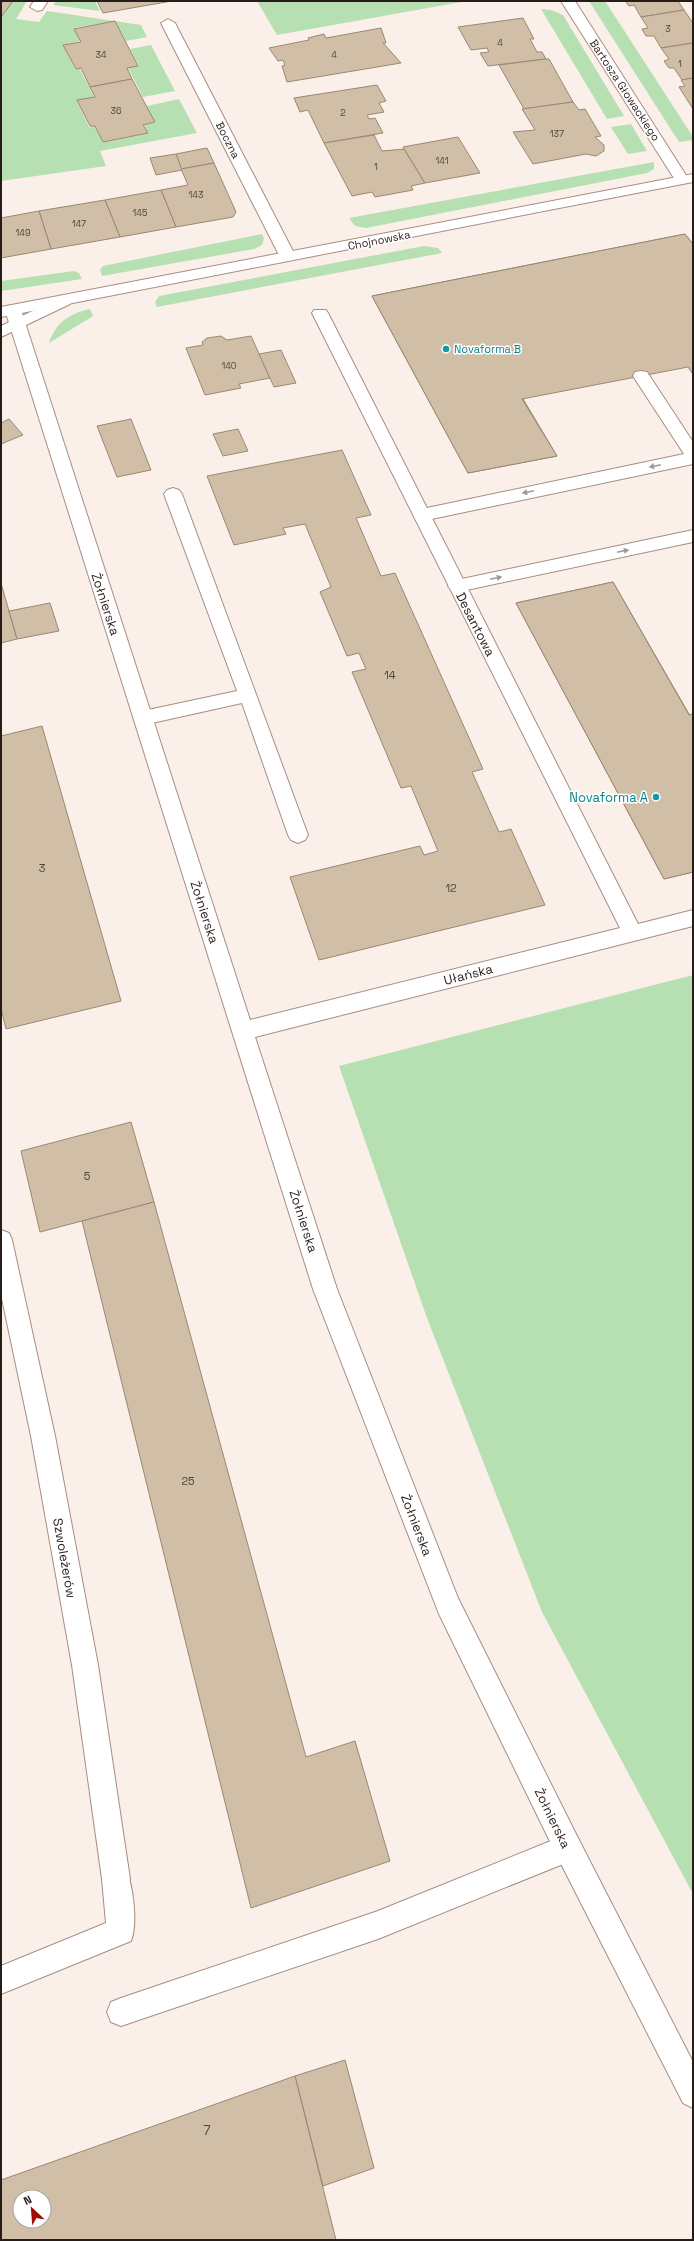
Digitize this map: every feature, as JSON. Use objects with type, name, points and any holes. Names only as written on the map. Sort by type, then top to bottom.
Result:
[{"type":"street","name":"Bartosza Głowackiego","points":[[568,1],[688,179]]},
{"type":"street","name":"Boczna","points":[[168,23],[288,257]]},
{"type":"street","name":"Chojnowska","points":[[8,319],[64,301],[688,179]]},
{"type":"street","name":"Desantowa","points":[[320,314],[633,934]]},
{"type":"street","name":"Żołnierska","points":[[8,319],[143,718],[325,1289],[448,1605],[568,1848],[693,2092]]},
{"type":"street","points":[[641,376],[693,455]]},
{"type":"street","points":[[422,515],[693,458]]},
{"type":"street","points":[[173,494],[248,695],[298,835]]},
{"type":"street","points":[[458,586],[693,536]]},
{"type":"street","points":[[143,718],[248,695]]},
{"type":"street","name":"Ułańska","points":[[242,1030],[693,918]]},
{"type":"street","name":"Szwoleżerów","points":[[1,1240],[43,1436],[85,1665],[116,1879],[121,1931],[1,1980]]},
{"type":"street","points":[[121,2012],[378,1926],[568,1848]]},
{"type":"green space","points":[[13,1],[27,1],[16,19],[39,22],[47,11],[115,21],[74,28],[80,41],[63,45],[75,69],[80,69],[94,97],[77,101],[89,127],[95,126],[103,142],[148,133],[144,125],[155,122],[147,106],[179,99],[197,133],[100,151],[106,166],[1,181],[1,17]]},
{"type":"green space","points":[[56,1],[95,1],[100,11],[53,5]]},
{"type":"green space","points":[[257,1],[467,1],[277,35]]},
{"type":"green space","points":[[589,1],[605,1],[693,137],[693,140],[679,142]]},
{"type":"green space","points":[[541,9],[551,10],[563,15],[624,116],[607,119]]},
{"type":"green space","points":[[115,21],[141,25],[147,37],[126,41]]},
{"type":"green space","points":[[151,45],[175,91],[143,97],[128,68],[139,66],[130,49]]},
{"type":"green space","points":[[631,124],[647,151],[628,154],[611,127]]},
{"type":"green space","points":[[654,162],[654,169],[647,173],[366,228],[355,226],[349,218]]},
{"type":"green space","points":[[262,234],[264,239],[262,245],[254,249],[102,276],[100,270],[103,266]]},
{"type":"green space","points":[[424,246],[438,248],[442,253],[157,307],[155,302],[159,296]]},
{"type":"green space","points":[[74,271],[79,273],[82,279],[1,291],[1,281]]},
{"type":"green space","points":[[90,309],[93,316],[49,343],[55,330],[64,320],[76,313]]},
{"type":"green space","points":[[693,975],[693,1894],[542,1612],[427,1318],[339,1066]]},
{"type":"building","points":[[1,1],[13,1],[1,17]]},
{"type":"building","points":[[97,1],[172,1],[103,13]]},
{"type":"building","points":[[625,1],[678,1],[684,10],[641,17],[634,5],[629,6]]},
{"type":"building","points":[[684,10],[693,23],[693,43],[661,48],[654,36],[646,36],[642,29],[648,28],[641,17]]},
{"type":"building","points":[[523,18],[534,39],[530,39],[537,52],[542,52],[546,59],[488,66],[480,53],[489,52],[487,48],[471,50],[458,27]]},
{"type":"building","points":[[115,21],[138,66],[127,68],[132,79],[90,87],[81,68],[76,69],[63,45],[81,42],[74,29]]},
{"type":"building","points":[[381,28],[386,43],[383,43],[401,63],[287,82],[282,66],[285,65],[283,60],[278,61],[269,48],[309,40],[308,38],[324,34],[326,38]]},
{"type":"building","points":[[693,43],[693,78],[682,80],[674,68],[669,68],[664,61],[669,59],[661,48]]},
{"type":"building","points":[[549,59],[573,102],[524,109],[499,65]]},
{"type":"building","points":[[693,78],[693,109],[679,87],[685,86],[681,80]]},
{"type":"building","points":[[132,79],[155,122],[143,125],[148,133],[103,142],[95,126],[90,126],[77,100],[95,97],[90,87]]},
{"type":"building","points":[[377,85],[386,101],[379,103],[384,112],[367,115],[369,119],[375,118],[383,133],[324,143],[308,110],[300,112],[294,98]]},
{"type":"building","points":[[573,102],[579,110],[585,109],[601,136],[595,137],[604,145],[604,151],[596,156],[586,154],[533,164],[513,132],[535,130],[522,109]]},
{"type":"building","points":[[374,135],[382,151],[404,149],[425,183],[411,186],[413,190],[375,197],[372,192],[352,196],[324,143]]},
{"type":"building","points":[[458,137],[480,173],[425,183],[403,147]]},
{"type":"building","points":[[207,148],[214,163],[181,169],[176,154]]},
{"type":"building","points":[[176,154],[182,170],[156,175],[150,158]]},
{"type":"building","points":[[214,163],[236,212],[233,217],[176,227],[161,190],[188,185],[181,169]]},
{"type":"building","points":[[161,190],[176,227],[120,237],[105,200]]},
{"type":"building","points":[[105,200],[120,237],[51,249],[39,211]]},
{"type":"building","points":[[39,211],[51,249],[1,258],[1,218]]},
{"type":"building","name":"Novaforma B","points":[[685,234],[693,244],[693,374],[643,299],[482,330],[557,456],[468,473],[372,296]]},
{"type":"building","name":"Novaforma B","points":[[685,234],[693,244],[693,374],[688,367],[522,399],[557,456],[468,473],[372,296]]},
{"type":"building","points":[[221,336],[227,340],[251,336],[270,378],[239,384],[241,388],[205,395],[186,348],[203,345],[202,342],[207,338]]},
{"type":"building","points":[[281,350],[296,383],[274,387],[259,354]]},
{"type":"building","points":[[9,419],[23,435],[1,444],[1,423]]},
{"type":"building","points":[[131,419],[151,470],[117,477],[97,426]]},
{"type":"building","points":[[238,429],[248,451],[223,456],[213,434]]},
{"type":"building","points":[[342,450],[371,515],[356,518],[381,576],[395,573],[483,769],[472,772],[499,832],[511,829],[545,905],[319,960],[290,877],[420,846],[424,855],[438,851],[411,786],[401,788],[352,672],[366,669],[359,653],[347,656],[320,592],[331,587],[305,524],[283,528],[286,534],[234,545],[207,476]]},
{"type":"building","name":"Novaforma A","points":[[613,582],[693,721],[693,872],[664,879],[516,603]]},
{"type":"building","name":"Novaforma A","points":[[613,582],[689,715],[693,714],[693,872],[664,879],[516,603]]},
{"type":"building","points":[[1,583],[17,639],[1,643]]},
{"type":"building","points":[[50,603],[59,631],[17,639],[9,611]]},
{"type":"building","points":[[42,726],[121,1001],[6,1029],[1,1008],[1,736]]},
{"type":"building","points":[[131,1122],[154,1202],[40,1232],[21,1151]]},
{"type":"building","points":[[154,1202],[306,1757],[355,1741],[390,1861],[251,1908],[82,1221]]},
{"type":"building","points":[[345,2060],[374,2168],[323,2186],[295,2076]]},
{"type":"building","points":[[295,2076],[336,2240],[1,2240],[1,2180]]},
{"type":"place","name":"Novaforma B","points":[[446,349]]},
{"type":"place","name":"Novaforma A","points":[[656,797]]}]
